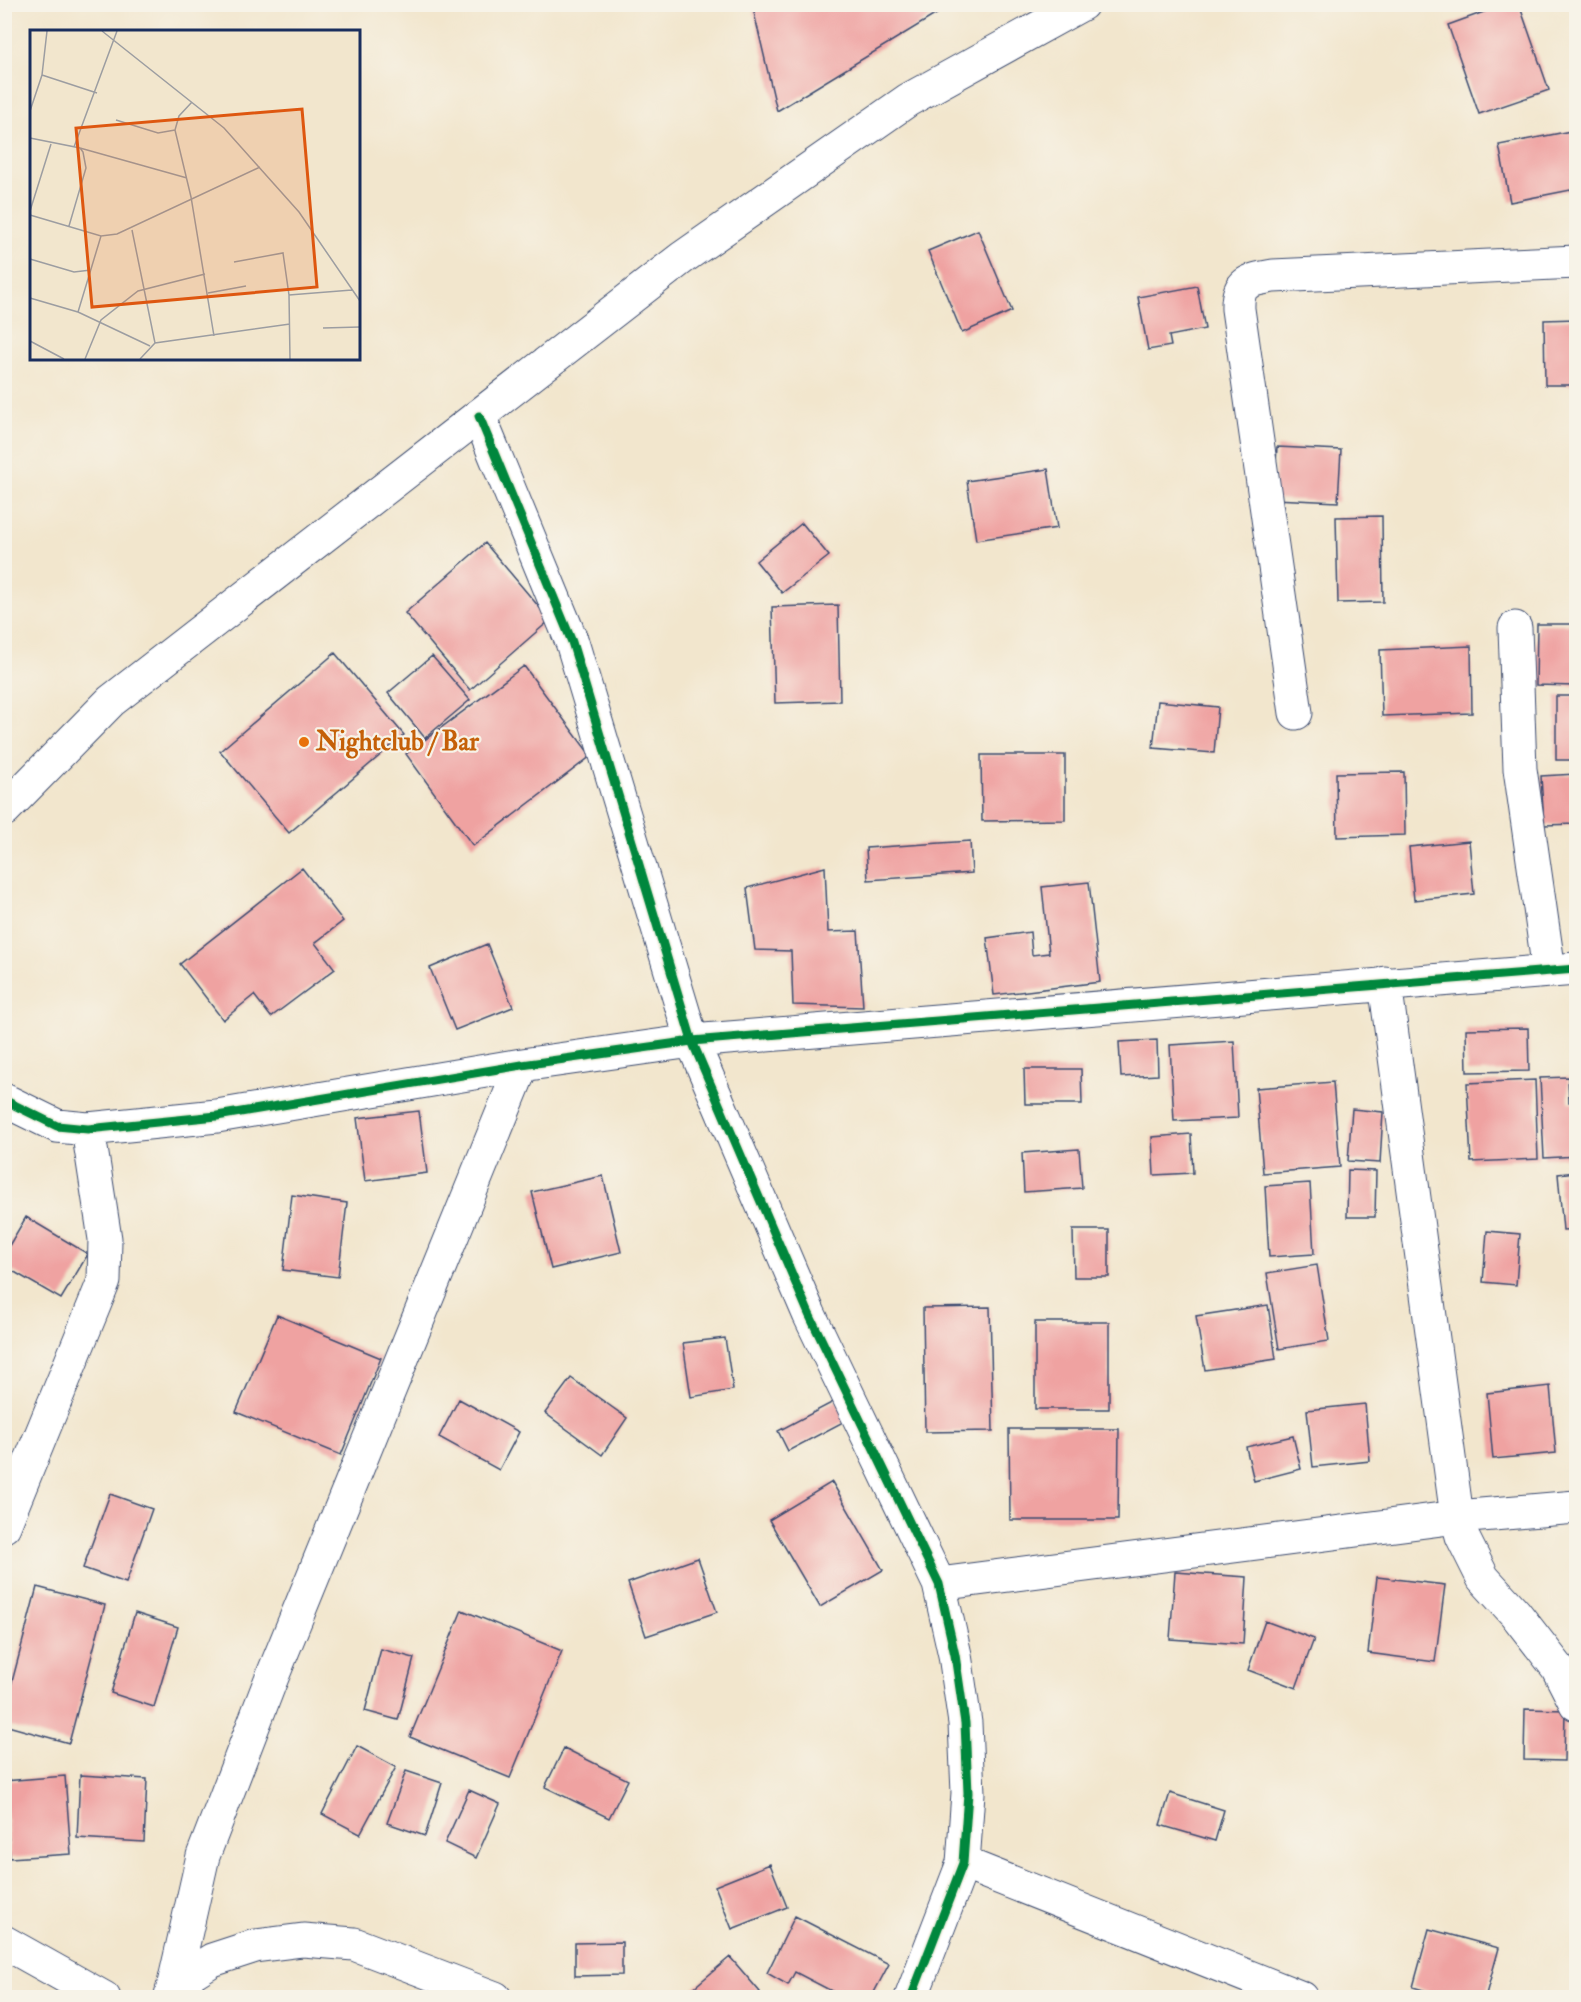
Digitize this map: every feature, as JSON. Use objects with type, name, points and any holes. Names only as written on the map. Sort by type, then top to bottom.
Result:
[{"type":"street","points":[[4,810],[111,701],[682,258],[908,100],[1082,4]]},
{"type":"street","points":[[1296,714],[1238,309],[1238,298],[1245,283],[1273,276],[1576,262]]},
{"type":"street","points":[[480,416],[572,642],[692,1041],[809,1314],[939,1584],[955,1655],[965,1723],[968,1793],[963,1863],[911,1998]]},
{"type":"street","points":[[4,1100],[57,1126],[88,1129],[217,1116],[522,1065],[692,1041],[1563,970],[1520,769],[1515,628]]},
{"type":"street","points":[[1385,983],[1457,1517],[1462,1536],[1483,1578],[1515,1613],[1557,1667],[1576,1704]]},
{"type":"street","points":[[172,1991],[203,1856],[283,1649],[522,1065]]},
{"type":"street","points":[[4,1526],[104,1281],[105,1239],[88,1129]]},
{"type":"street","points":[[939,1584],[1457,1517],[1576,1507]]},
{"type":"street","points":[[963,1863],[1259,1988],[1302,1998]]},
{"type":"street","points":[[172,1991],[212,1960],[255,1946],[303,1940],[354,1944],[495,1998]]},
{"type":"street","points":[[4,1942],[104,1998]]},
{"type":"building","points":[[752,4],[953,4],[777,111]]},
{"type":"building","points":[[1506,4],[1519,4],[1549,90],[1479,114],[1448,25]]},
{"type":"building","points":[[1576,130],[1576,189],[1510,202],[1499,145]]},
{"type":"building","points":[[978,230],[1012,311],[962,333],[928,251]]},
{"type":"building","points":[[1197,286],[1205,329],[1169,336],[1171,346],[1148,350],[1138,297]]},
{"type":"building","points":[[1576,319],[1576,385],[1545,385],[1544,320]]},
{"type":"building","points":[[1277,447],[1341,450],[1338,502],[1274,499]]},
{"type":"building","points":[[1048,469],[1057,528],[976,540],[967,481]]},
{"type":"building","points":[[1382,516],[1383,602],[1338,603],[1336,517]]},
{"type":"building","points":[[802,523],[829,556],[782,593],[756,561]]},
{"type":"building","points":[[485,543],[550,620],[470,690],[405,613]]},
{"type":"building","points":[[838,605],[840,701],[775,703],[772,607]]},
{"type":"building","points":[[1537,624],[1576,624],[1576,686],[1536,685]]},
{"type":"building","points":[[1471,646],[1472,713],[1382,716],[1380,650]]},
{"type":"building","points":[[335,653],[404,735],[289,833],[220,751]]},
{"type":"building","points":[[432,656],[470,700],[425,738],[388,693]]},
{"type":"building","points":[[524,666],[591,756],[473,846],[406,754]]},
{"type":"building","points":[[1556,696],[1576,696],[1576,760],[1556,760]]},
{"type":"building","points":[[1158,701],[1218,707],[1214,753],[1153,748]]},
{"type":"building","points":[[981,755],[1065,755],[1065,820],[982,821]]},
{"type":"building","points":[[1404,772],[1405,835],[1337,837],[1336,773]]},
{"type":"building","points":[[1576,774],[1576,824],[1544,825],[1541,776]]},
{"type":"building","points":[[970,841],[972,873],[868,880],[866,848]]},
{"type":"building","points":[[1469,841],[1474,894],[1414,900],[1409,847]]},
{"type":"building","points":[[825,867],[828,932],[858,931],[863,1007],[793,1005],[791,951],[755,950],[747,888]]},
{"type":"building","points":[[302,868],[343,921],[315,943],[335,969],[271,1017],[254,995],[223,1020],[180,964]]},
{"type":"building","points":[[1089,882],[1100,982],[994,995],[987,938],[1030,932],[1032,955],[1049,953],[1042,887]]},
{"type":"building","points":[[487,944],[513,1007],[455,1030],[430,968]]},
{"type":"building","points":[[1528,1028],[1529,1071],[1467,1072],[1466,1029]]},
{"type":"building","points":[[1157,1040],[1158,1075],[1121,1077],[1119,1042]]},
{"type":"building","points":[[1234,1041],[1238,1118],[1174,1121],[1170,1045]]},
{"type":"building","points":[[1024,1069],[1081,1069],[1082,1104],[1025,1104]]},
{"type":"building","points":[[1568,1077],[1569,1102],[1576,1102],[1576,1156],[1544,1158],[1540,1078]]},
{"type":"building","points":[[1535,1080],[1538,1159],[1471,1162],[1467,1083]]},
{"type":"building","points":[[1333,1082],[1340,1167],[1263,1173],[1256,1088]]},
{"type":"building","points":[[1352,1109],[1383,1112],[1380,1163],[1348,1161]]},
{"type":"building","points":[[419,1111],[427,1173],[365,1181],[357,1118]]},
{"type":"building","points":[[1191,1134],[1193,1173],[1154,1175],[1152,1137]]},
{"type":"building","points":[[1079,1149],[1082,1188],[1024,1192],[1022,1153]]},
{"type":"building","points":[[1348,1170],[1376,1171],[1375,1217],[1347,1217]]},
{"type":"building","points":[[1576,1172],[1576,1229],[1563,1230],[1558,1174]]},
{"type":"building","points":[[603,1176],[621,1252],[551,1269],[532,1192]]},
{"type":"building","points":[[1310,1183],[1314,1254],[1269,1257],[1265,1186]]},
{"type":"building","points":[[292,1195],[347,1203],[338,1277],[283,1270]]},
{"type":"building","points":[[26,1217],[88,1254],[61,1299],[4,1266],[4,1254]]},
{"type":"building","points":[[1073,1230],[1109,1230],[1109,1277],[1074,1277]]},
{"type":"building","points":[[1487,1231],[1520,1234],[1516,1285],[1483,1282]]},
{"type":"building","points":[[1317,1265],[1329,1341],[1279,1349],[1267,1273]]},
{"type":"building","points":[[1268,1305],[1276,1359],[1205,1370],[1196,1316]]},
{"type":"building","points":[[990,1307],[993,1431],[925,1432],[923,1308]]},
{"type":"building","points":[[277,1315],[381,1358],[341,1455],[236,1412]]},
{"type":"building","points":[[1035,1322],[1109,1322],[1109,1409],[1035,1409]]},
{"type":"building","points":[[725,1338],[733,1390],[691,1397],[683,1343]]},
{"type":"building","points":[[571,1378],[627,1418],[602,1455],[545,1413]]},
{"type":"building","points":[[1550,1386],[1556,1453],[1493,1459],[1487,1393]]},
{"type":"building","points":[[459,1399],[519,1432],[499,1470],[439,1437]]},
{"type":"building","points":[[837,1400],[847,1420],[788,1451],[778,1431]]},
{"type":"building","points":[[1365,1404],[1370,1461],[1313,1467],[1307,1410]]},
{"type":"building","points":[[1009,1429],[1119,1429],[1118,1520],[1010,1520]]},
{"type":"building","points":[[1293,1436],[1301,1469],[1254,1481],[1246,1447]]},
{"type":"building","points":[[832,1482],[883,1570],[820,1607],[769,1520]]},
{"type":"building","points":[[110,1494],[152,1509],[126,1583],[83,1568]]},
{"type":"building","points":[[698,1558],[717,1612],[646,1636],[628,1583]]},
{"type":"building","points":[[1175,1572],[1247,1577],[1243,1644],[1170,1639]]},
{"type":"building","points":[[1377,1577],[1445,1585],[1435,1662],[1368,1653]]},
{"type":"building","points":[[37,1587],[105,1605],[69,1743],[4,1725],[4,1712]]},
{"type":"building","points":[[462,1610],[562,1651],[510,1778],[410,1737]]},
{"type":"building","points":[[135,1613],[178,1627],[154,1707],[111,1693]]},
{"type":"building","points":[[1265,1621],[1314,1639],[1296,1688],[1248,1670]]},
{"type":"building","points":[[381,1649],[414,1658],[398,1720],[365,1711]]},
{"type":"building","points":[[1525,1709],[1565,1710],[1564,1761],[1524,1760]]},
{"type":"building","points":[[357,1746],[396,1767],[360,1834],[322,1814]]},
{"type":"building","points":[[564,1748],[628,1780],[609,1818],[545,1787]]},
{"type":"building","points":[[406,1771],[442,1783],[425,1836],[387,1823]]},
{"type":"building","points":[[80,1775],[147,1779],[144,1842],[77,1838]]},
{"type":"building","points":[[65,1776],[71,1854],[10,1858],[4,1781]]},
{"type":"building","points":[[469,1790],[500,1804],[476,1858],[445,1843]]},
{"type":"building","points":[[1170,1793],[1224,1810],[1215,1841],[1160,1825]]},
{"type":"building","points":[[770,1864],[787,1907],[732,1929],[715,1886]]},
{"type":"building","points":[[795,1916],[889,1964],[871,1998],[845,1998],[795,1972],[788,1985],[767,1973]]},
{"type":"building","points":[[1429,1929],[1499,1948],[1485,1998],[1450,1998],[1413,1987]]},
{"type":"building","points":[[622,1942],[622,1975],[575,1976],[575,1943]]},
{"type":"building","points":[[730,1957],[760,1992],[753,1998],[698,1998],[691,1990]]},
{"type":"cycle path","points":[[479,416],[572,642],[692,1041],[809,1314],[939,1584],[955,1655],[965,1723],[968,1793],[963,1863],[911,1998]]},
{"type":"cycle path","points":[[4,1100],[57,1126],[88,1129],[217,1116],[522,1065],[692,1041],[1576,969]]},
{"type":"place","name":"Nightclub / Bar","points":[[304,742]]}]
